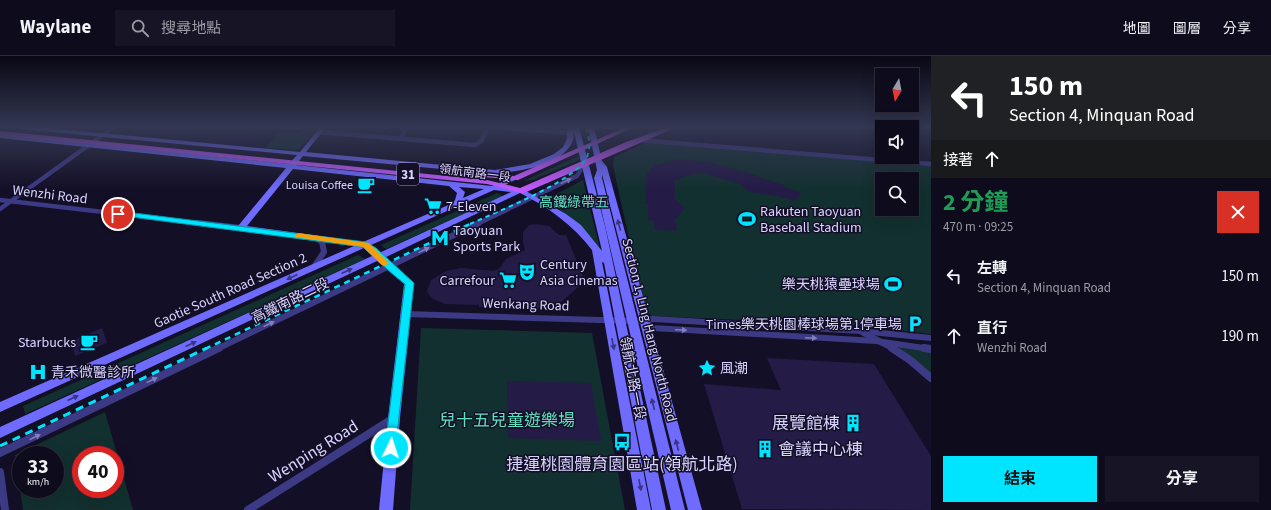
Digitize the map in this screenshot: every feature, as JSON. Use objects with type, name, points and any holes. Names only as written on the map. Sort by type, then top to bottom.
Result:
[{"type":"main road","name":"領航南路一段","points":[[179,148],[484,176]]},
{"type":"main road","name":"高鐵南路二段","points":[[521,191],[618,148]]},
{"type":"main road","name":"31","points":[[484,176],[515,178],[581,149]]},
{"type":"main road","name":"領航南路一段","points":[[297,160],[487,182],[497,186],[521,191]]},
{"type":"street","points":[[0,209],[85,148]]},
{"type":"street","name":"領航南路一段","points":[[179,148],[297,160],[449,182],[497,186]]},
{"type":"street","points":[[241,228],[306,148]]},
{"type":"street","points":[[454,168],[495,172],[527,167],[562,153],[566,148]]},
{"type":"street","points":[[595,148],[596,157]]},
{"type":"street","points":[[745,148],[931,164]]},
{"type":"street","name":"Section 1, Ling Hang North Road","points":[[581,149],[608,262],[659,510]]},
{"type":"street","name":"領航北路一段","points":[[596,157],[604,167],[639,321],[695,510]]},
{"type":"street","name":"領航南路一段","points":[[297,160],[454,168]]},
{"type":"street","name":"高鐵南路二段","points":[[0,454],[577,176],[585,162]]},
{"type":"street","name":"31","points":[[454,168],[484,176]]},
{"type":"street","name":"Gaotie South Road Section 2","points":[[0,407],[515,178]]},
{"type":"street","points":[[449,182],[461,192],[459,201],[454,205]]},
{"type":"street","points":[[0,433],[521,191],[534,197],[569,219],[608,262],[602,288]]},
{"type":"street","name":"Wenzhi Road","points":[[0,200],[241,228]]},
{"type":"street","points":[[241,228],[366,245],[379,256],[388,267],[409,283],[394,418],[386,510]]},
{"type":"street","points":[[314,267],[324,252],[322,242],[316,238]]},
{"type":"street","name":"領航北路一段","points":[[596,250],[644,510]]},
{"type":"street","name":"Wenkang Road","points":[[406,314],[620,321],[639,321],[650,318],[861,331],[931,338]]},
{"type":"street","name":"Section 1, Ling Hang North Road","points":[[639,321],[678,510]]},
{"type":"street","name":"Wenkang Road","points":[[639,321],[654,328],[876,341],[931,349]]},
{"type":"street","name":"Wenkang Road","points":[[861,331],[876,341],[896,350],[915,363],[931,378]]},
{"type":"street","name":"Wenping Road","points":[[248,510],[394,418]]},
{"type":"street","points":[[0,472],[5,510]]},
{"type":"green space","points":[[268,148],[300,148],[298,150]]},
{"type":"green space","points":[[634,148],[721,148],[875,161],[875,164],[931,166],[931,334],[855,325],[652,316],[645,311],[613,166],[614,157]]},
{"type":"green space","points":[[579,156],[581,159],[533,180],[523,181]]},
{"type":"green space","name":"高鐵綠帶五","points":[[583,180],[601,253],[569,216],[545,200]]},
{"type":"green space","points":[[497,193],[503,196],[386,249],[381,245]]},
{"type":"green space","points":[[358,255],[365,259],[25,414],[23,406]]},
{"type":"green space","name":"兒十五兒童遊樂場","points":[[421,328],[592,333],[625,510],[410,510]]},
{"type":"green space","points":[[901,345],[931,350],[931,375],[899,348]]},
{"type":"green space","points":[[105,412],[115,446],[72,446],[72,498],[124,498],[124,478],[133,510],[23,510],[21,498],[64,498],[64,446],[34,446]]},
{"type":"building","points":[[676,159],[710,162],[759,176],[758,177],[784,185],[783,187],[801,192],[795,201],[777,196],[750,192],[740,184],[704,173],[692,174],[675,180],[675,199],[685,208],[675,220],[677,231],[654,229],[654,221],[648,220],[648,204],[645,204],[646,175],[655,163],[657,165]]},
{"type":"building","points":[[535,224],[549,226],[559,235],[566,235],[585,281],[557,306],[526,309],[479,307],[479,305],[445,304],[433,299],[429,295],[427,291],[431,280],[446,271],[461,268],[494,271],[500,268],[506,259],[525,250],[523,232],[529,225]]},
{"type":"building","name":"Starbucks","points":[[102,328],[107,343],[75,356],[71,341]]},
{"type":"building","name":"展覽館棟","points":[[767,358],[874,364],[931,456],[931,510],[742,509],[704,384],[781,390]]},
{"type":"building","points":[[507,381],[591,383],[601,441],[508,438]]},
{"type":"railway","points":[[470,224],[516,204],[552,186],[568,176],[580,166],[587,157],[589,148]]},
{"type":"railway","points":[[205,349],[472,223]]},
{"type":"railway","points":[[0,446],[207,348]]},
{"type":"slow traffic","points":[[298,236],[366,245],[385,263]]},
{"type":"place","name":"Louisa Coffee","points":[[366,185]]},
{"type":"place","name":"7-Eleven","points":[[433,206]]},
{"type":"place","name":"Rakuten Taoyuan Baseball Stadium","points":[[747,219]]},
{"type":"place","name":"Taoyuan Sports Park","points":[[440,238]]},
{"type":"place","name":"Century Asia Cinemas","points":[[527,272]]},
{"type":"place","name":"Carrefour","points":[[508,280]]},
{"type":"place","name":"樂天桃猿壘球場","points":[[893,284]]},
{"type":"place","name":"Times樂天桃園棒球場第1停車場","points":[[915,324]]},
{"type":"place","name":"Starbucks","points":[[89,342]]},
{"type":"place","name":"風潮","points":[[707,368]]},
{"type":"place","name":"青禾微醫診所","points":[[38,372]]},
{"type":"place","name":"展覽館棟","points":[[853,423]]},
{"type":"place","name":"捷運桃園體育園區站(領航北路)","points":[[622,442]]},
{"type":"place","name":"會議中心棟","points":[[765,449]]},
{"type":"route","points":[[118,214],[241,228],[366,245],[379,256],[388,267],[409,283],[391,448]]}]
